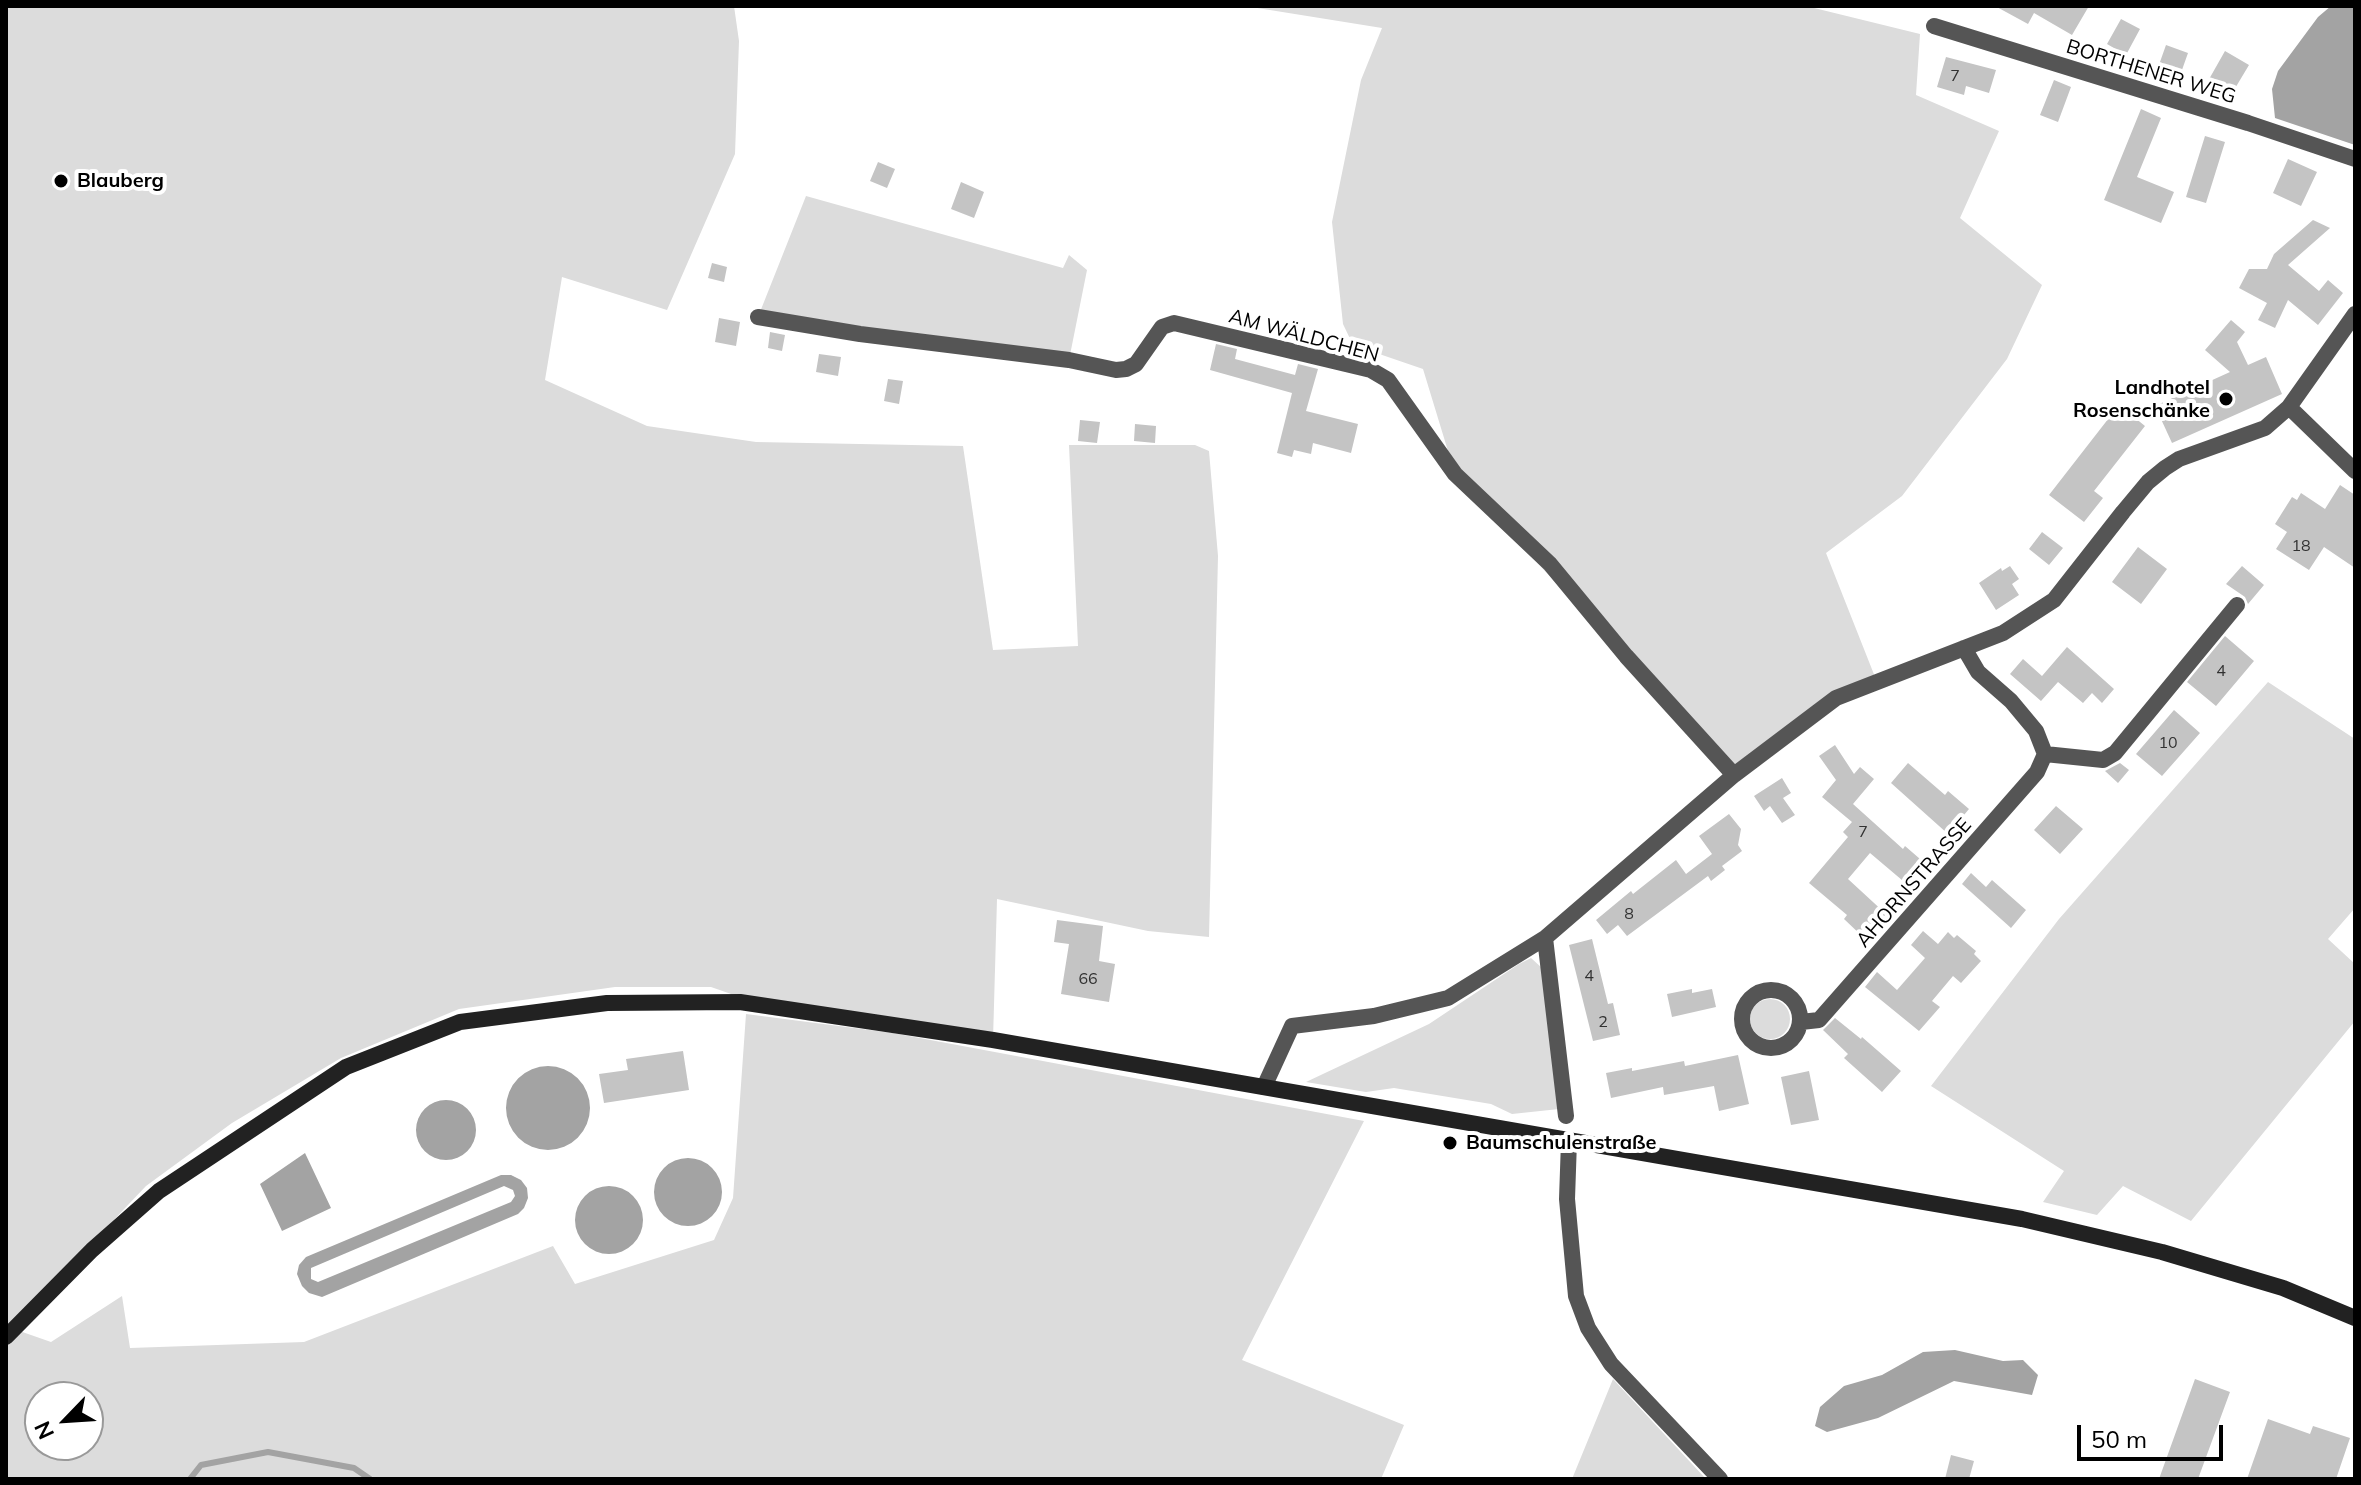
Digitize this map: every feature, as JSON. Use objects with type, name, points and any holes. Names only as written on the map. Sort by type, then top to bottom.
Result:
[{"type":"main road","points":[[6,1337],[92,1250],[159,1191],[346,1067],[460,1022],[607,1003],[757,1003],[993,1040],[2022,1219],[2177,1257],[2283,1288],[2355,1318]]},
{"type":"street","name":"BORTHENER WEG","points":[[1934,26],[2355,159]]},
{"type":"street","points":[[1264,1087],[1292,1026],[1374,1016],[1448,998],[1545,938],[1734,775],[1836,698],[2003,633],[2054,600],[2148,482],[2165,468],[2179,459],[2265,428],[2289,407],[2355,314]]},
{"type":"street","name":"AM WÄLDCHEN","points":[[758,317],[860,334],[1069,360],[1116,370],[1136,364],[1162,327],[1174,323],[1371,370],[1388,380],[1455,474],[1550,564],[1626,656],[1734,775]]},
{"type":"street","points":[[2289,407],[2355,471]]},
{"type":"street","points":[[1964,648],[1978,672],[2011,701],[2036,731],[2045,754],[2103,760],[2115,753],[2237,605]]},
{"type":"street","name":"AHORNSTRASSE","points":[[1801,1022],[1819,1020],[2037,772],[2045,754]]},
{"type":"street","points":[[1545,938],[1566,1116]]},
{"type":"street","points":[[1569,1141],[1567,1199],[1576,1296],[1588,1328],[1611,1364],[1720,1479]]},
{"type":"shaded area","points":[[6,6],[734,6],[739,41],[735,154],[667,310],[562,277],[545,380],[647,426],[756,442],[963,446],[993,650],[1078,646],[1069,445],[1195,445],[1209,451],[1218,556],[1209,937],[1148,931],[997,899],[993,1040],[757,1003],[711,987],[615,987],[459,1009],[341,1058],[232,1123],[146,1186],[11,1328],[51,1342],[122,1296],[130,1348],[304,1342],[553,1246],[575,1284],[714,1240],[733,1198],[746,1014],[893,1033],[1364,1121],[1242,1360],[1404,1425],[1381,1479],[6,1479]]},
{"type":"shaded area","points":[[1245,6],[1806,6],[1920,34],[1916,95],[1999,131],[1960,218],[2042,285],[2007,359],[1902,496],[1826,553],[1877,682],[1836,698],[1734,775],[1455,474],[1423,369],[1353,345],[1343,324],[1332,222],[1361,80],[1382,28]]},
{"type":"shaded area","points":[[2331,6],[2355,6],[2355,145],[2275,118],[2272,89],[2278,71],[2318,17]]},
{"type":"shaded area","points":[[806,196],[1063,268],[1069,255],[1087,270],[1069,360],[758,317]]},
{"type":"shaded area","points":[[2268,682],[2355,739],[2355,908],[2328,939],[2355,964],[2355,1021],[2191,1221],[2123,1186],[2097,1215],[2043,1202],[2064,1171],[1931,1086],[2059,919]]},
{"type":"shaded area","points":[[1531,958],[1542,968],[1559,1109],[1512,1114],[1491,1104],[1394,1088],[1366,1092],[1306,1082],[1429,1024]]},
{"type":"shaded area","points":[[1770,999],[1784,1005],[1790,1019],[1784,1033],[1770,1039],[1756,1033],[1750,1019],[1756,1005]]},
{"type":"shaded area","points":[[548,1066],[564,1069],[578,1078],[587,1092],[590,1108],[587,1124],[578,1138],[564,1147],[548,1150],[532,1147],[518,1138],[509,1124],[506,1108],[509,1092],[518,1078],[532,1069]]},
{"type":"shaded area","points":[[446,1100],[457,1102],[467,1109],[474,1119],[474,1141],[467,1151],[457,1158],[446,1160],[435,1158],[425,1151],[418,1141],[416,1130],[418,1119],[425,1109],[435,1102]]},
{"type":"shaded area","points":[[305,1153],[331,1208],[282,1231],[260,1184]]},
{"type":"shaded area","points":[[688,1158],[712,1168],[722,1192],[712,1216],[688,1226],[664,1216],[654,1192],[664,1168]]},
{"type":"shaded area","points":[[501,1175],[511,1175],[521,1180],[527,1188],[528,1198],[518,1214],[322,1297],[309,1293],[297,1274],[299,1265],[306,1257]],"holes":[[[504,1186],[513,1190],[515,1196],[511,1202],[318,1282],[311,1279],[311,1268]]]},
{"type":"shaded area","points":[[609,1186],[633,1196],[643,1220],[633,1244],[609,1254],[585,1244],[575,1220],[585,1196]]},
{"type":"shaded area","points":[[1955,1350],[2003,1361],[2023,1360],[2038,1375],[2032,1395],[1954,1381],[1878,1418],[1827,1432],[1815,1426],[1820,1407],[1844,1386],[1882,1375],[1923,1352]]},
{"type":"shaded area","points":[[1613,1379],[1706,1479],[1572,1479]]},
{"type":"building","points":[[1995,6],[2089,6],[2072,35],[2034,13],[2028,24]]},
{"type":"building","points":[[2121,19],[2140,29],[2126,55],[2107,44]]},
{"type":"building","points":[[2166,45],[2188,53],[2177,84],[2155,76]]},
{"type":"building","points":[[2225,51],[2249,65],[2231,95],[2208,81]]},
{"type":"building","points":[[1946,57],[1996,70],[1989,93],[1966,86],[1964,95],[1937,87]]},
{"type":"building","points":[[2054,80],[2071,87],[2058,122],[2040,115]]},
{"type":"building","points":[[2141,109],[2161,118],[2137,177],[2174,192],[2161,223],[2104,200]]},
{"type":"building","points":[[2205,136],[2225,142],[2206,203],[2186,197]]},
{"type":"building","points":[[2288,159],[2317,172],[2301,206],[2273,193]]},
{"type":"building","points":[[878,162],[895,169],[887,188],[870,181]]},
{"type":"building","points":[[961,182],[984,192],[974,218],[951,209]]},
{"type":"building","points":[[2313,220],[2330,228],[2288,265],[2319,291],[2328,280],[2343,293],[2318,325],[2288,300],[2275,328],[2258,320],[2267,303],[2239,288],[2249,269],[2267,269],[2274,254]]},
{"type":"building","points":[[712,263],[727,267],[724,282],[708,278]]},
{"type":"building","points":[[719,318],[740,322],[736,346],[715,342]]},
{"type":"building","points":[[2231,320],[2245,332],[2237,342],[2248,365],[2266,357],[2282,394],[2172,443],[2155,406],[2230,372],[2205,350]]},
{"type":"building","points":[[770,332],[785,335],[782,351],[768,348]]},
{"type":"building","points":[[1216,344],[1237,349],[1235,359],[1295,375],[1298,364],[1318,369],[1306,411],[1358,424],[1351,453],[1313,443],[1311,454],[1294,450],[1292,457],[1277,453],[1292,393],[1210,370]]},
{"type":"building","points":[[819,354],[841,357],[838,376],[816,372]]},
{"type":"building","points":[[888,379],[903,381],[899,404],[884,401]]},
{"type":"building","points":[[2119,405],[2145,426],[2094,491],[2103,498],[2084,522],[2049,495]]},
{"type":"building","points":[[1080,420],[1100,422],[1097,443],[1078,441]]},
{"type":"building","points":[[1135,424],[1156,426],[1155,443],[1134,441]]},
{"type":"building","points":[[2340,485],[2355,495],[2355,568],[2324,547],[2309,570],[2276,549],[2287,532],[2275,524],[2292,497],[2297,500],[2301,493],[2325,509]]},
{"type":"building","points":[[2042,532],[2063,548],[2049,565],[2029,549]]},
{"type":"building","points":[[2138,547],[2167,569],[2141,604],[2112,582]]},
{"type":"building","points":[[2010,566],[2019,579],[2012,584],[2019,595],[1996,610],[1979,583],[2001,568],[2002,571]]},
{"type":"building","points":[[2242,566],[2264,585],[2248,604],[2245,597],[2226,584]]},
{"type":"building","points":[[2225,636],[2254,661],[2216,706],[2187,682]]},
{"type":"building","points":[[2067,647],[2114,689],[2102,703],[2092,693],[2083,703],[2058,682],[2041,701],[2010,674],[2023,659],[2042,676]]},
{"type":"building","points":[[2174,710],[2200,733],[2162,776],[2136,754]]},
{"type":"building","points":[[1835,745],[1854,774],[1860,767],[1874,779],[1853,804],[1903,849],[1905,846],[1927,865],[1909,886],[1870,853],[1848,879],[1886,914],[1864,938],[1844,919],[1847,915],[1809,883],[1848,837],[1843,832],[1852,822],[1822,797],[1836,780],[1819,756]]},
{"type":"building","points":[[1908,763],[1945,795],[1948,791],[1969,809],[1948,834],[1891,783]]},
{"type":"building","points":[[2120,763],[2129,770],[2118,783],[2105,771]]},
{"type":"building","points":[[1782,778],[1791,793],[1783,798],[1795,815],[1782,823],[1770,806],[1764,811],[1754,796]]},
{"type":"building","points":[[2056,806],[2083,829],[2060,854],[2034,830]]},
{"type":"building","points":[[1729,814],[1741,829],[1738,845],[1742,851],[1722,866],[1725,870],[1711,881],[1708,876],[1627,936],[1618,925],[1607,934],[1596,920],[1676,860],[1686,874],[1712,854],[1699,836]]},
{"type":"building","points":[[1971,873],[1986,887],[1992,880],[2026,910],[2011,928],[1962,884]]},
{"type":"building","points":[[1057,920],[1103,926],[1099,961],[1115,964],[1109,1002],[1061,994],[1069,944],[1054,942]]},
{"type":"building","points":[[1923,931],[1938,944],[1948,932],[1954,938],[1957,935],[1976,951],[1974,954],[1981,961],[1961,983],[1953,976],[1932,1001],[1940,1007],[1919,1031],[1865,987],[1877,972],[1897,990],[1925,958],[1911,945]]},
{"type":"building","points":[[1592,939],[1608,1004],[1613,1003],[1620,1035],[1593,1041],[1569,945]]},
{"type":"building","points":[[1692,989],[1692,993],[1712,989],[1716,1007],[1672,1017],[1667,994]]},
{"type":"building","points":[[1835,1018],[1901,1071],[1882,1092],[1844,1058],[1848,1054],[1823,1030]]},
{"type":"building","points":[[683,1051],[689,1090],[604,1103],[599,1074],[628,1070],[626,1059]]},
{"type":"building","points":[[1738,1055],[1749,1104],[1719,1111],[1714,1086],[1664,1095],[1663,1087],[1611,1098],[1606,1073],[1684,1061],[1685,1066]]},
{"type":"building","points":[[1809,1071],[1819,1120],[1791,1125],[1781,1077]]},
{"type":"building","points":[[2195,1379],[2230,1392],[2198,1479],[2159,1479]]},
{"type":"building","points":[[2268,1419],[2310,1434],[2313,1426],[2350,1438],[2336,1479],[2247,1479]]},
{"type":"building","points":[[1951,1455],[1974,1461],[1969,1479],[1945,1479]]},
{"type":"waterway","points":[[190,1479],[201,1465],[268,1452],[354,1468],[370,1479]]},
{"type":"place","name":"Blauberg","points":[[61,181]]},
{"type":"place","name":"Landhotel Rosenschänke","points":[[2226,399]]},
{"type":"place","name":"Baumschulenstraße","points":[[1450,1143]]}]
